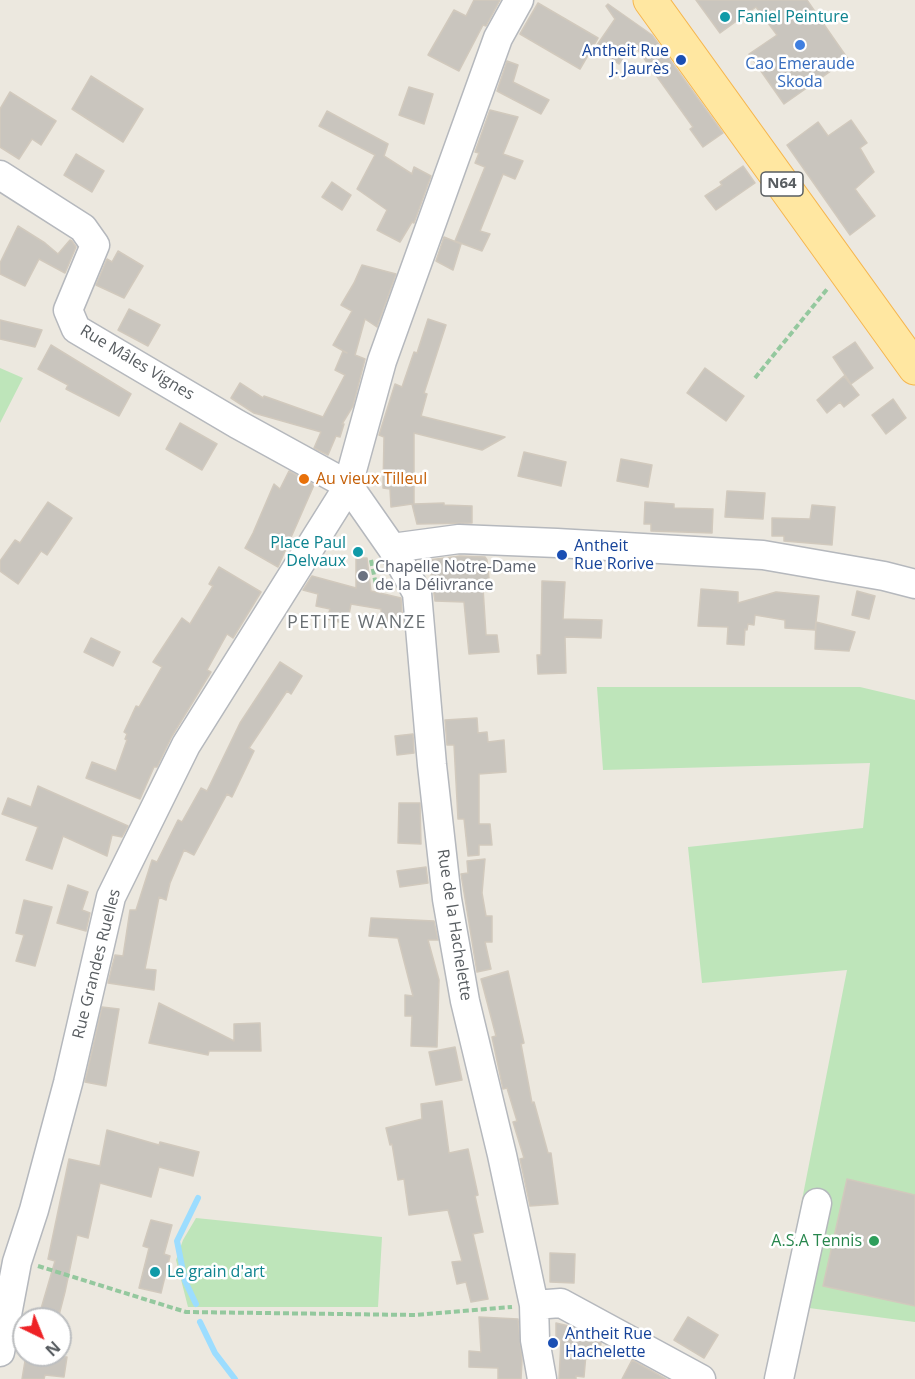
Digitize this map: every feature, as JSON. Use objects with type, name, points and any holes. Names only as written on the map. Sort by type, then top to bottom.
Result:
[{"type":"main road","name":"N64","points":[[650,0],[915,368]]},
{"type":"street","name":"Rue Grandes Ruelles","points":[[0,1352],[4,1317],[17,1263],[34,1210],[68,1083],[111,897],[186,745],[348,485],[390,339],[498,38],[519,0]]},
{"type":"street","name":"Rue Mâles Vignes","points":[[0,175],[83,228],[95,245],[68,310],[76,329],[237,424],[348,485]]},
{"type":"street","name":"Rue de la Hachelette","points":[[348,485],[382,552],[417,594],[432,765],[447,899],[465,1001],[502,1155],[534,1305],[535,1340],[542,1379]]},
{"type":"street","points":[[382,552],[459,539],[763,555],[884,576],[915,584]]},
{"type":"street","points":[[779,1379],[817,1203]]},
{"type":"street","points":[[534,1305],[561,1303],[701,1379]]},
{"type":"path","points":[[755,378],[844,269]]},
{"type":"path","points":[[376,585],[370,562],[382,552]]},
{"type":"path","points":[[17,1263],[34,1265],[186,1312],[416,1315],[534,1305]]},
{"type":"green space","points":[[0,368],[23,378],[0,423]]},
{"type":"green space","points":[[597,687],[860,687],[915,700],[915,1322],[809,1308],[767,1379],[847,970],[702,983],[688,847],[863,828],[870,763],[603,770]]},
{"type":"green space","points":[[196,1218],[382,1237],[378,1307],[188,1307],[176,1260],[183,1240]]},
{"type":"building","points":[[474,0],[500,0],[486,26],[483,25],[459,71],[428,55],[454,10],[466,16]]},
{"type":"building","name":"Cao Emeraude Skoda","points":[[696,0],[807,0],[848,59],[784,104],[749,54],[777,35],[756,7],[720,33]]},
{"type":"building","points":[[538,3],[598,38],[580,69],[520,34]]},
{"type":"building","points":[[608,4],[652,35],[723,133],[703,147],[690,129],[693,127],[633,43],[619,64],[595,48],[615,19],[606,6]]},
{"type":"building","points":[[507,61],[518,65],[513,82],[549,100],[541,114],[497,91]]},
{"type":"building","points":[[91,76],[143,109],[123,142],[72,109]]},
{"type":"building","points":[[409,87],[433,94],[424,124],[399,115]]},
{"type":"building","points":[[10,92],[56,121],[41,145],[32,139],[19,159],[0,147],[0,109]]},
{"type":"building","points":[[490,110],[518,117],[503,154],[523,161],[515,179],[503,174],[480,231],[490,234],[482,251],[455,241],[485,167],[475,163],[479,153],[475,152]]},
{"type":"building","points":[[327,111],[388,144],[384,156],[412,174],[414,167],[431,176],[414,223],[412,222],[400,242],[377,230],[387,210],[357,189],[375,155],[319,126]]},
{"type":"building","points":[[851,120],[867,143],[860,148],[874,172],[855,189],[875,216],[850,235],[787,145],[818,122],[828,136]]},
{"type":"building","points":[[76,154],[104,171],[92,192],[64,175]]},
{"type":"building","points":[[743,166],[755,183],[716,210],[705,196],[722,185],[720,182]]},
{"type":"building","points":[[332,182],[351,195],[342,210],[322,197]]},
{"type":"building","points":[[18,226],[58,254],[70,240],[72,241],[76,247],[65,273],[39,259],[25,286],[0,274],[0,263]]},
{"type":"building","points":[[444,237],[461,244],[453,270],[436,261]]},
{"type":"building","points":[[118,251],[143,266],[124,298],[96,285],[107,259],[112,262]]},
{"type":"building","points":[[362,265],[396,274],[377,327],[365,319],[355,355],[365,359],[353,406],[342,424],[344,424],[340,437],[336,436],[328,455],[314,448],[321,432],[254,413],[231,398],[240,383],[263,398],[264,396],[323,417],[345,375],[335,370],[343,351],[347,353],[333,345],[352,311],[341,305]]},
{"type":"building","points":[[129,309],[160,325],[148,346],[118,330]]},
{"type":"building","points":[[428,319],[446,325],[424,393],[427,394],[421,416],[505,437],[482,450],[414,433],[414,504],[444,503],[444,505],[472,506],[472,523],[417,524],[412,504],[391,507],[390,489],[383,488],[384,437],[379,435],[395,384],[402,387],[414,352],[417,353]]},
{"type":"building","points":[[0,320],[42,330],[35,347],[0,339]]},
{"type":"building","points":[[855,342],[873,368],[851,384],[833,357]]},
{"type":"building","points":[[51,345],[131,394],[119,416],[66,389],[68,385],[38,369]]},
{"type":"building","points":[[705,368],[744,396],[726,421],[687,393]]},
{"type":"building","points":[[844,376],[859,395],[844,407],[840,402],[827,413],[817,400]]},
{"type":"building","points":[[893,399],[906,418],[886,434],[872,415]]},
{"type":"building","points":[[180,423],[217,444],[202,470],[166,449]]},
{"type":"building","points":[[524,452],[566,462],[561,486],[518,476]]},
{"type":"building","points":[[621,459],[652,465],[648,487],[617,481]]},
{"type":"building","points":[[289,471],[314,485],[278,567],[245,548],[274,484],[280,489]]},
{"type":"building","points":[[727,491],[765,493],[763,519],[725,517]]},
{"type":"building","points":[[48,502],[72,518],[47,555],[41,551],[18,584],[0,571],[0,561],[15,540],[20,543]]},
{"type":"building","points":[[645,502],[674,504],[674,508],[713,509],[712,533],[651,531],[651,524],[644,524]]},
{"type":"building","points":[[812,505],[835,507],[832,545],[784,541],[784,536],[772,536],[772,518],[810,519]]},
{"type":"building","points":[[460,556],[485,557],[487,560],[490,588],[483,588],[486,635],[497,635],[499,652],[469,654],[464,602],[435,601],[429,560]]},
{"type":"building","points":[[356,558],[367,558],[371,591],[401,598],[403,626],[382,627],[381,609],[351,604],[347,624],[327,619],[330,609],[316,606],[318,594],[303,590],[312,576],[356,588]]},
{"type":"building","points":[[219,567],[261,592],[233,638],[227,634],[207,670],[211,672],[172,736],[157,767],[154,767],[140,799],[86,778],[92,762],[116,771],[127,740],[125,739],[127,734],[124,732],[136,706],[139,707],[162,667],[153,662],[182,618],[190,624],[213,586],[209,584]]},
{"type":"building","points":[[542,581],[565,582],[563,619],[602,620],[601,638],[565,637],[566,673],[538,674],[537,655],[541,655]]},
{"type":"building","points":[[701,589],[738,592],[738,603],[776,592],[819,596],[815,630],[785,628],[785,620],[755,615],[754,625],[748,624],[747,630],[745,629],[744,645],[727,644],[728,627],[698,626]]},
{"type":"building","points":[[857,591],[875,596],[869,619],[852,615]]},
{"type":"building","points":[[816,622],[855,632],[849,651],[815,649]]},
{"type":"building","points":[[91,638],[120,652],[113,666],[84,652]]},
{"type":"building","points":[[280,662],[302,676],[291,694],[287,691],[249,748],[254,751],[232,797],[227,794],[194,855],[184,850],[170,883],[166,900],[159,897],[145,969],[156,970],[154,990],[108,983],[115,955],[123,956],[130,910],[136,910],[152,860],[157,862],[178,820],[182,822],[201,788],[207,791],[240,723]]},
{"type":"building","points":[[477,718],[478,733],[487,732],[488,742],[504,740],[506,772],[479,774],[479,824],[490,824],[492,845],[479,845],[479,855],[468,856],[464,819],[458,819],[454,745],[447,745],[445,720]]},
{"type":"building","points":[[413,734],[414,753],[397,755],[395,736]]},
{"type":"building","points":[[38,786],[128,826],[122,837],[112,835],[107,856],[63,836],[52,869],[26,860],[38,827],[2,814],[8,798],[31,807]]},
{"type":"building","points":[[399,803],[420,803],[421,844],[398,843]]},
{"type":"building","points":[[485,859],[482,893],[486,916],[492,916],[492,942],[485,942],[491,969],[477,972],[461,874],[468,873],[467,861]]},
{"type":"building","points":[[426,867],[428,883],[400,887],[397,871]]},
{"type":"building","points":[[68,885],[88,892],[82,910],[90,913],[86,931],[57,923]]},
{"type":"building","points":[[24,900],[52,907],[35,966],[16,961],[24,935],[16,933]]},
{"type":"building","points":[[371,918],[434,921],[438,940],[428,940],[439,980],[437,1047],[411,1046],[412,1016],[405,1016],[405,995],[413,996],[398,938],[369,936]]},
{"type":"building","points":[[508,971],[524,1043],[521,1044],[532,1103],[534,1102],[548,1153],[551,1153],[558,1204],[530,1206],[520,1159],[524,1158],[513,1122],[517,1121],[507,1088],[503,1089],[492,1037],[496,1036],[481,979]]},
{"type":"building","points":[[159,1003],[234,1041],[234,1024],[260,1023],[261,1051],[209,1051],[208,1055],[149,1043]]},
{"type":"building","points":[[102,1007],[119,1009],[106,1086],[85,1082]]},
{"type":"building","points":[[455,1047],[462,1080],[436,1085],[429,1052]]},
{"type":"building","points":[[442,1101],[449,1153],[468,1149],[483,1232],[473,1234],[488,1299],[471,1302],[466,1282],[457,1284],[452,1262],[462,1261],[448,1210],[409,1215],[404,1179],[398,1180],[392,1144],[390,1145],[386,1128],[422,1119],[421,1104]]},
{"type":"building","points":[[107,1130],[159,1145],[160,1142],[199,1152],[193,1176],[159,1167],[151,1197],[100,1183],[88,1238],[77,1235],[61,1307],[42,1307],[55,1261],[48,1259],[69,1159],[100,1166]]},
{"type":"building","name":"A.S.A Tennis","points":[[847,1179],[915,1195],[915,1306],[823,1286]]},
{"type":"building","name":"Le grain d'art","points":[[151,1220],[172,1225],[164,1254],[170,1256],[161,1293],[139,1288],[149,1248],[143,1246]]},
{"type":"building","points":[[550,1253],[575,1254],[574,1283],[550,1282]]},
{"type":"building","points":[[479,1317],[518,1319],[522,1360],[521,1379],[498,1379],[498,1368],[469,1367],[469,1351],[481,1352]]},
{"type":"building","points":[[688,1317],[718,1335],[704,1358],[674,1340]]},
{"type":"building","points":[[556,1323],[569,1326],[601,1343],[599,1356],[586,1354],[584,1377],[559,1379],[561,1340],[556,1339]]},
{"type":"building","points":[[632,1360],[666,1379],[622,1379]]},
{"type":"building","points":[[24,1367],[66,1367],[64,1377],[45,1375],[44,1379],[22,1379]]},
{"type":"waterway","points":[[196,1304],[185,1281],[177,1241],[198,1198]]},
{"type":"waterway","points":[[200,1322],[215,1353],[235,1379]]},
{"type":"place","name":"Faniel Peinture","points":[[725,17]]},
{"type":"place","name":"Cao Emeraude Skoda","points":[[800,45]]},
{"type":"place","name":"Antheit Rue J. Jaurès","points":[[681,60]]},
{"type":"place","name":"Au vieux Tilleul","points":[[304,479]]},
{"type":"place","name":"Place Paul Delvaux","points":[[358,552]]},
{"type":"place","name":"Antheit Rue Rorive","points":[[562,555]]},
{"type":"place","name":"Chapelle Notre-Dame de la Délivrance","points":[[363,576]]},
{"type":"place","name":"A.S.A Tennis","points":[[874,1241]]},
{"type":"place","name":"Le grain d'art","points":[[155,1272]]},
{"type":"place","name":"Antheit Rue Hachelette","points":[[553,1343]]},
{"type":"district","name":"PETITE WANZE","points":[[357,623]]}]
